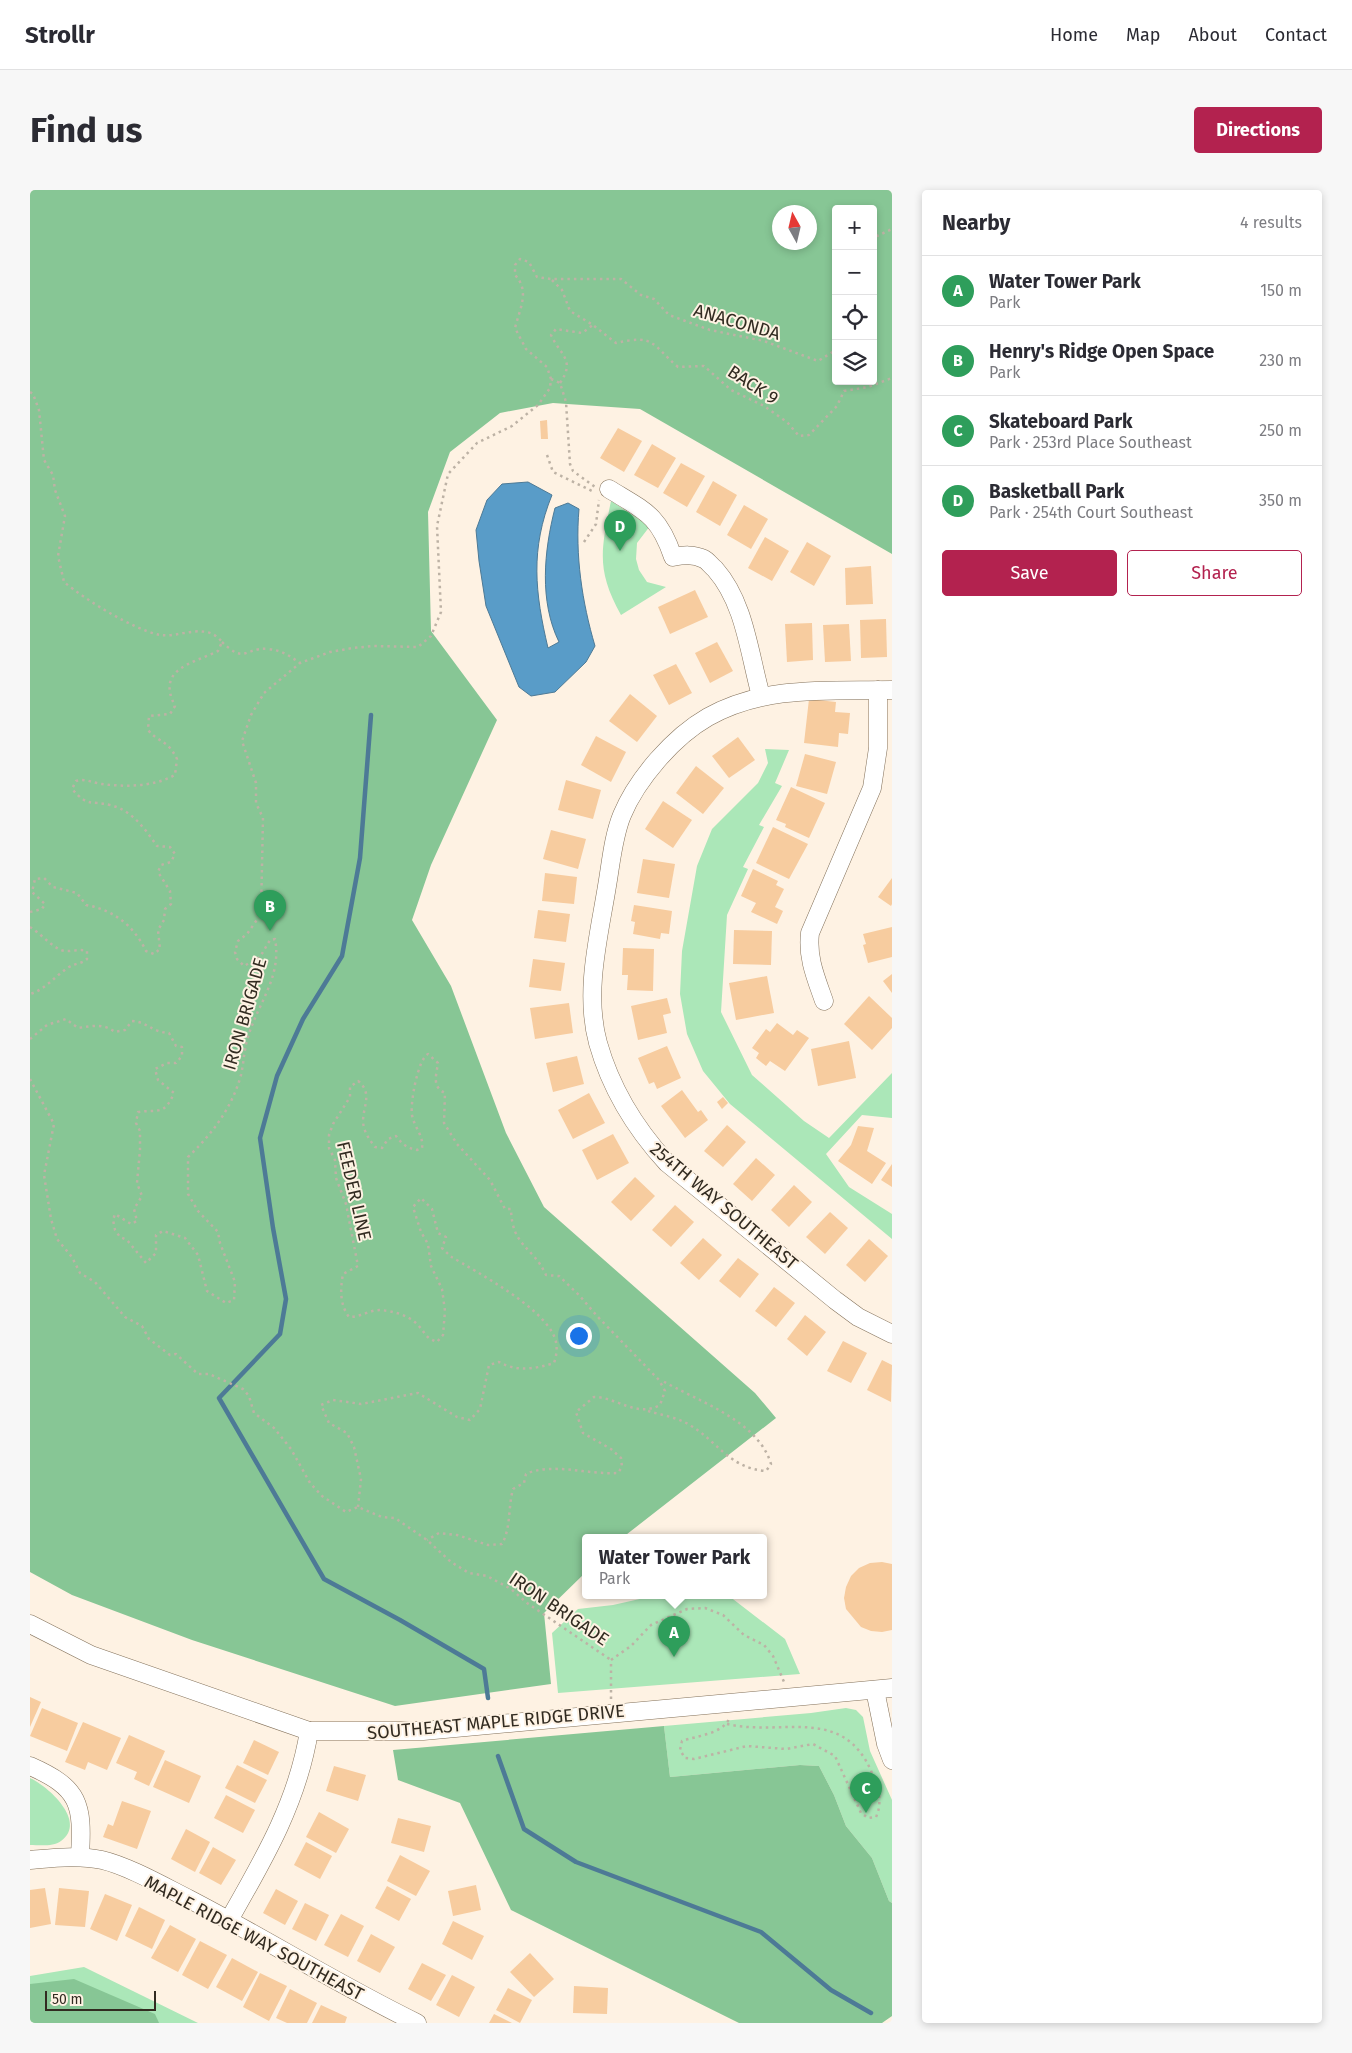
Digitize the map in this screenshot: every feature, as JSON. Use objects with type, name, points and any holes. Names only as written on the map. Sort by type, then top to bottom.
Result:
[{"type":"street","points":[[609,489],[651,515],[666,537],[673,557],[688,555],[706,559],[724,580],[734,598],[742,620],[761,696]]},
{"type":"street","points":[[824,1001],[812,968],[808,949],[810,933],[872,788],[885,690]]},
{"type":"street","name":"254TH WAY SOUTHEAST","points":[[885,690],[795,691],[761,696],[736,704],[706,718],[682,737],[648,772],[621,816],[615,838],[594,964],[592,1009],[598,1041],[620,1100],[638,1129],[667,1162],[835,1300],[858,1317],[892,1334]]},
{"type":"street","name":"SOUTHEAST MAPLE RIDGE DRIVE","points":[[30,1624],[91,1655],[309,1732],[423,1731],[787,1696],[884,1689]]},
{"type":"street","points":[[884,1689],[886,1744],[892,1760]]},
{"type":"street","points":[[229,1920],[263,1860],[295,1792],[304,1764],[309,1732]]},
{"type":"street","points":[[30,1766],[61,1781],[75,1799],[81,1812],[80,1856]]},
{"type":"street","name":"MAPLE RIDGE WAY SOUTHEAST","points":[[30,1860],[80,1856],[105,1861],[125,1869],[229,1920],[356,1994],[417,2023]]},
{"type":"path","points":[[877,236],[892,229]]},
{"type":"path","points":[[551,279],[537,277],[529,262],[520,259],[515,266],[515,275],[522,282],[524,296],[514,328],[526,349],[547,368],[551,378],[560,383],[566,402],[570,464],[573,471],[597,489],[609,489]]},
{"type":"path","name":"BACK 9","points":[[551,279],[562,290],[570,311],[593,325],[616,343],[644,339],[654,342],[678,367],[704,366],[731,390],[764,406],[787,422],[799,436],[809,435],[837,406],[844,391],[892,378]]},
{"type":"path","name":"ANACONDA","points":[[551,279],[622,279],[641,295],[654,299],[669,315],[710,330],[764,341],[818,361],[832,352]]},
{"type":"path","points":[[560,383],[566,375],[567,365],[565,356],[551,335],[556,329],[582,332],[593,325]]},
{"type":"path","name":"IRON BRIGADE","points":[[30,1039],[47,1025],[66,1019],[78,1028],[97,1025],[108,1027],[114,1032],[125,1030],[132,1021],[144,1022],[157,1032],[169,1033],[176,1046],[182,1047],[182,1056],[176,1063],[167,1063],[155,1069],[158,1080],[174,1093],[168,1106],[161,1111],[138,1112],[136,1123],[140,1131],[140,1150],[137,1183],[142,1196],[134,1209],[137,1221],[131,1224],[115,1214],[113,1220],[115,1230],[120,1237],[128,1240],[146,1264],[156,1253],[156,1235],[163,1231],[184,1238],[198,1255],[207,1291],[226,1303],[234,1300],[235,1282],[220,1243],[218,1232],[198,1211],[188,1194],[188,1157],[216,1128],[232,1098],[241,1075],[248,1037],[266,999],[275,963],[275,938],[270,940],[260,956],[244,966],[237,959],[235,952],[238,942],[248,934],[261,914],[263,818],[256,803],[256,784],[242,741],[251,714],[264,693],[300,663],[330,652],[353,648],[374,646],[418,647],[431,636],[441,612],[437,526],[448,474],[477,443],[512,426],[538,405],[550,388],[551,378]]},
{"type":"path","points":[[30,392],[34,394],[39,410],[44,460],[53,474],[55,490],[65,516],[58,556],[64,582],[123,620],[161,635],[207,631],[216,634],[232,651],[243,655],[266,648],[283,651],[300,663]]},
{"type":"path","points":[[547,455],[553,472],[576,485],[600,494],[596,524],[584,542]]},
{"type":"path","points":[[30,912],[42,909],[45,904],[32,892],[36,879],[44,878],[53,887],[77,893],[86,905],[96,907],[129,924],[140,938],[146,951],[154,954],[160,949],[158,930],[164,920],[165,909],[171,904],[170,891],[158,872],[161,864],[170,862],[175,854],[170,847],[157,846],[139,822],[123,810],[109,805],[92,805],[79,797],[72,789],[76,781],[81,779],[102,784],[133,785],[161,782],[175,775],[177,759],[166,742],[153,736],[148,730],[149,716],[170,714],[175,706],[168,689],[170,678],[188,662],[218,651],[222,642]]},
{"type":"path","points":[[30,927],[60,949],[87,951],[87,958],[81,964],[72,965],[38,992],[30,994]]},
{"type":"path","name":"FEEDER LINE","points":[[358,1508],[361,1479],[354,1447],[347,1433],[329,1423],[321,1405],[333,1400],[361,1404],[418,1393],[457,1418],[470,1420],[480,1410],[489,1365],[499,1362],[509,1368],[525,1370],[542,1367],[554,1363],[557,1353],[554,1335],[534,1310],[442,1248],[446,1237],[438,1233],[432,1210],[421,1198],[413,1207],[421,1232],[428,1244],[431,1266],[442,1290],[445,1311],[443,1335],[437,1342],[426,1338],[417,1324],[392,1311],[377,1310],[360,1317],[349,1317],[343,1309],[341,1287],[344,1274],[358,1266],[346,1204],[336,1178],[335,1160],[329,1148],[329,1135],[342,1107],[350,1097],[350,1087],[358,1080],[364,1085],[367,1094],[363,1121],[367,1136],[375,1147],[382,1148],[388,1139],[396,1136],[402,1144],[417,1150],[422,1148],[423,1141],[414,1126],[412,1102],[419,1065],[425,1055],[433,1056],[438,1063],[436,1084],[439,1090],[445,1093],[444,1123],[457,1144],[490,1180],[505,1209],[510,1209],[511,1226],[525,1250],[533,1253],[546,1274],[559,1276],[579,1295],[660,1380]]},
{"type":"path","name":"IRON BRIGADE","points":[[30,1079],[54,1124],[44,1174],[51,1219],[57,1239],[72,1257],[80,1273],[95,1282],[126,1317],[142,1326],[149,1339],[170,1355],[176,1354],[198,1374],[209,1374],[243,1389],[249,1396],[254,1413],[274,1428],[290,1448],[310,1483],[322,1496],[346,1512],[358,1508],[382,1517],[395,1518],[427,1540],[451,1562],[469,1573],[486,1576],[511,1589],[527,1603],[612,1660]]},
{"type":"path","points":[[646,1411],[660,1405],[663,1399],[665,1391],[660,1380]]},
{"type":"path","points":[[427,1540],[439,1533],[457,1535],[488,1545],[502,1544],[508,1534],[509,1506],[513,1489],[524,1483],[526,1474],[539,1468],[605,1474],[618,1473],[622,1467],[621,1458],[584,1433],[576,1412],[582,1406],[588,1404],[594,1397],[604,1397],[616,1403],[677,1418],[689,1424],[730,1459],[754,1470],[766,1471],[771,1464],[767,1452],[760,1442],[729,1416],[660,1380]]},
{"type":"path","points":[[614,1713],[611,1696],[612,1660],[631,1646],[651,1625],[687,1610],[705,1608],[723,1615],[744,1634],[764,1645],[780,1669],[787,1696]]},
{"type":"path","points":[[727,1724],[749,1728],[815,1728],[834,1732],[848,1738],[864,1758],[878,1788],[880,1810],[876,1817],[868,1818],[862,1812],[835,1756],[825,1748],[813,1744],[786,1749],[747,1746],[694,1759],[685,1758],[680,1750],[682,1741],[713,1732],[727,1724],[736,1702]]},
{"type":"green space","points":[[30,190],[892,190],[892,554],[640,409],[553,403],[500,413],[450,452],[428,512],[431,631],[497,720],[431,865],[412,920],[451,986],[506,1133],[544,1207],[755,1393],[776,1418],[627,1534],[582,1534],[582,1576],[544,1613],[551,1684],[395,1706],[192,1640],[72,1595],[30,1572]]},
{"type":"green space","points":[[611,501],[650,526],[637,543],[636,559],[639,570],[647,582],[666,587],[621,615],[607,585],[604,572],[603,547]]},
{"type":"green space","points":[[765,749],[789,750],[775,783],[782,786],[759,825],[764,827],[743,867],[748,869],[727,915],[721,1012],[752,1075],[804,1121],[829,1138],[892,1073],[892,1118],[862,1115],[826,1154],[849,1187],[892,1214],[892,1239],[730,1104],[703,1071],[687,1034],[680,994],[682,951],[697,866],[712,829],[758,783],[768,763]]},
{"type":"green space","points":[[640,1599],[733,1599],[785,1639],[800,1674],[558,1693],[552,1633],[578,1609],[613,1605]]},
{"type":"green space","points":[[846,1708],[856,1710],[863,1717],[870,1751],[892,1800],[892,1903],[889,1901],[872,1858],[846,1826],[834,1795],[819,1766],[800,1765],[670,1777],[664,1726],[811,1713]]},
{"type":"green space","points":[[664,1726],[670,1777],[800,1765],[819,1766],[834,1795],[846,1826],[872,1858],[889,1901],[892,1903],[892,2016],[882,2023],[739,2023],[511,1910],[460,1803],[398,1780],[393,1750]]},
{"type":"green space","points":[[30,1778],[55,1796],[68,1815],[70,1824],[68,1833],[58,1843],[30,1845]]},
{"type":"green space","points":[[84,1967],[198,2023],[30,2023],[30,1976]]},
{"type":"green space","points":[[74,1979],[155,2014],[159,2023],[30,2023],[30,1984]]},
{"type":"water","points":[[528,482],[552,495],[540,534],[537,571],[540,608],[548,648],[559,642],[548,610],[546,593],[545,576],[548,541],[555,508],[568,503],[579,509],[579,561],[586,612],[595,646],[586,662],[555,692],[531,696],[519,687],[486,606],[476,530],[487,500],[502,484]]},
{"type":"building","points":[[547,420],[548,439],[541,439],[540,421]]},
{"type":"building","points":[[618,428],[642,441],[624,472],[600,458]]},
{"type":"building","points":[[652,444],[676,458],[658,488],[634,475]]},
{"type":"building","points":[[681,463],[705,476],[687,507],[663,493]]},
{"type":"building","points":[[713,481],[737,495],[720,526],[696,512]]},
{"type":"building","points":[[744,505],[768,519],[751,549],[727,535]]},
{"type":"building","points":[[765,537],[789,551],[772,581],[748,568]]},
{"type":"building","points":[[807,542],[831,556],[814,586],[790,572]]},
{"type":"building","points":[[871,566],[873,604],[846,605],[845,568]]},
{"type":"building","points":[[695,590],[708,617],[670,634],[658,607]]},
{"type":"building","points":[[886,619],[887,657],[861,658],[860,620]]},
{"type":"building","points":[[812,623],[813,660],[787,662],[785,624]]},
{"type":"building","points":[[849,624],[851,661],[825,662],[823,625]]},
{"type":"building","points":[[717,642],[733,671],[710,683],[695,653]]},
{"type":"building","points":[[676,664],[692,693],[669,705],[653,675]]},
{"type":"building","points":[[630,694],[657,716],[637,742],[609,721]]},
{"type":"building","points":[[809,699],[836,702],[835,712],[850,713],[848,734],[839,733],[838,747],[804,743]]},
{"type":"building","points":[[596,736],[626,752],[611,782],[581,765]]},
{"type":"building","points":[[738,737],[755,760],[729,778],[712,756]]},
{"type":"building","points":[[805,754],[836,762],[827,794],[796,786]]},
{"type":"building","points":[[696,766],[724,788],[703,814],[676,793]]},
{"type":"building","points":[[566,780],[601,790],[593,819],[558,810]]},
{"type":"building","points":[[791,787],[825,803],[809,838],[785,827],[786,824],[776,820]]},
{"type":"building","points":[[663,801],[692,820],[673,848],[645,829]]},
{"type":"building","points":[[773,827],[808,844],[789,879],[756,863]]},
{"type":"building","points":[[551,830],[586,839],[578,869],[543,859]]},
{"type":"building","points":[[643,859],[675,864],[669,898],[637,893]]},
{"type":"building","points":[[753,869],[778,881],[776,885],[784,889],[775,907],[783,911],[777,924],[751,912],[756,903],[741,896]]},
{"type":"building","points":[[545,873],[577,877],[574,904],[542,901]]},
{"type":"building","points":[[892,878],[892,904],[891,906],[878,897]]},
{"type":"building","points":[[634,905],[672,911],[669,934],[661,933],[660,939],[633,934],[635,922],[631,921]]},
{"type":"building","points":[[538,910],[570,914],[566,942],[534,938]]},
{"type":"building","points":[[892,927],[892,957],[868,963],[863,945],[866,944],[863,934]]},
{"type":"building","points":[[734,930],[772,931],[771,965],[733,964]]},
{"type":"building","points":[[623,948],[654,949],[653,991],[627,990],[628,975],[622,975]]},
{"type":"building","points":[[533,959],[565,963],[561,991],[529,987]]},
{"type":"building","points":[[892,974],[892,993],[883,981]]},
{"type":"building","points":[[767,976],[774,1013],[736,1020],[729,983]]},
{"type":"building","points":[[869,996],[892,1018],[892,1028],[872,1050],[844,1024]]},
{"type":"building","points":[[667,998],[671,1013],[663,1015],[667,1033],[638,1040],[631,1006]]},
{"type":"building","points":[[569,1003],[573,1033],[535,1039],[530,1008]]},
{"type":"building","points":[[777,1023],[793,1035],[797,1030],[809,1038],[785,1071],[770,1061],[766,1066],[756,1058],[759,1053],[752,1048],[766,1029],[770,1032]]},
{"type":"building","points":[[849,1041],[856,1078],[818,1086],[811,1049]]},
{"type":"building","points":[[667,1046],[681,1078],[657,1089],[654,1082],[649,1084],[638,1058]]},
{"type":"building","points":[[577,1056],[584,1084],[553,1092],[546,1063]]},
{"type":"building","points":[[682,1090],[698,1112],[701,1110],[708,1120],[685,1138],[661,1106]]},
{"type":"building","points":[[589,1093],[605,1123],[573,1139],[558,1110]]},
{"type":"building","points":[[723,1097],[728,1103],[722,1109],[717,1102]]},
{"type":"building","points":[[727,1125],[746,1142],[723,1167],[704,1151]]},
{"type":"building","points":[[858,1126],[874,1128],[867,1151],[886,1163],[872,1184],[838,1161],[851,1145]]},
{"type":"building","points":[[613,1134],[629,1163],[597,1180],[582,1150]]},
{"type":"building","points":[[756,1158],[775,1175],[752,1201],[733,1184]]},
{"type":"building","points":[[892,1164],[892,1187],[881,1180]]},
{"type":"building","points":[[635,1177],[655,1196],[631,1221],[611,1202]]},
{"type":"building","points":[[794,1185],[812,1202],[789,1227],[771,1210]]},
{"type":"building","points":[[675,1205],[694,1222],[671,1247],[652,1230]]},
{"type":"building","points":[[830,1212],[848,1228],[825,1254],[806,1237]]},
{"type":"building","points":[[703,1238],[722,1255],[699,1280],[680,1263]]},
{"type":"building","points":[[869,1239],[888,1256],[865,1282],[846,1265]]},
{"type":"building","points":[[738,1258],[759,1274],[740,1298],[719,1281]]},
{"type":"building","points":[[774,1287],[795,1303],[776,1327],[755,1311]]},
{"type":"building","points":[[805,1315],[826,1332],[807,1356],[787,1339]]},
{"type":"building","points":[[843,1341],[867,1353],[851,1383],[827,1371]]},
{"type":"building","points":[[882,1360],[892,1365],[891,1402],[867,1390]]},
{"type":"building","points":[[882,1562],[892,1564],[892,1630],[882,1632],[871,1631],[861,1627],[846,1609],[844,1598],[851,1576],[859,1568],[870,1563]]},
{"type":"building","points":[[30,1697],[41,1702],[30,1727]]},
{"type":"building","points":[[42,1708],[78,1723],[67,1751],[30,1736]]},
{"type":"building","points":[[83,1722],[121,1738],[107,1770],[88,1762],[85,1770],[65,1762]]},
{"type":"building","points":[[129,1735],[165,1751],[149,1786],[134,1779],[137,1772],[116,1763]]},
{"type":"building","points":[[254,1740],[279,1752],[268,1775],[243,1763]]},
{"type":"building","points":[[165,1760],[201,1776],[189,1803],[153,1787]]},
{"type":"building","points":[[237,1765],[267,1780],[255,1803],[225,1788]]},
{"type":"building","points":[[334,1766],[366,1775],[358,1801],[326,1791]]},
{"type":"building","points":[[226,1795],[255,1810],[243,1833],[214,1818]]},
{"type":"building","points":[[122,1801],[151,1811],[137,1849],[103,1837],[108,1824],[113,1826]]},
{"type":"building","points":[[319,1812],[349,1829],[336,1853],[306,1837]]},
{"type":"building","points":[[398,1818],[431,1826],[424,1852],[391,1843]]},
{"type":"building","points":[[186,1829],[210,1842],[195,1872],[171,1859]]},
{"type":"building","points":[[306,1842],[332,1856],[320,1879],[294,1865]]},
{"type":"building","points":[[213,1847],[236,1860],[221,1885],[199,1873]]},
{"type":"building","points":[[400,1855],[430,1871],[416,1896],[387,1881]]},
{"type":"building","points":[[476,1885],[481,1910],[453,1916],[448,1891]]},
{"type":"building","points":[[387,1886],[411,1899],[399,1921],[375,1908]]},
{"type":"building","points":[[45,1888],[51,1924],[30,1928],[30,1890]]},
{"type":"building","points":[[59,1888],[89,1891],[85,1927],[55,1925]]},
{"type":"building","points":[[276,1889],[298,1901],[285,1925],[263,1913]]},
{"type":"building","points":[[105,1894],[132,1905],[117,1941],[90,1929]]},
{"type":"building","points":[[305,1903],[329,1915],[316,1941],[292,1929]]},
{"type":"building","points":[[139,1907],[165,1920],[152,1949],[125,1936]]},
{"type":"building","points":[[341,1914],[364,1926],[348,1957],[324,1945]]},
{"type":"building","points":[[453,1921],[484,1936],[472,1960],[442,1944]]},
{"type":"building","points":[[170,1925],[196,1939],[178,1972],[151,1958]]},
{"type":"building","points":[[371,1934],[395,1947],[380,1973],[357,1961]]},
{"type":"building","points":[[200,1941],[227,1955],[208,1989],[182,1975]]},
{"type":"building","points":[[530,1953],[554,1979],[534,1997],[510,1972]]},
{"type":"building","points":[[232,1958],[258,1972],[242,2001],[216,1987]]},
{"type":"building","points":[[422,1963],[446,1975],[431,2001],[408,1989]]},
{"type":"building","points":[[260,1973],[287,1986],[269,2021],[243,2007]]},
{"type":"building","points":[[452,1975],[475,1987],[459,2017],[436,2005]]},
{"type":"building","points":[[574,1986],[608,1988],[607,2014],[573,2013]]},
{"type":"building","points":[[508,1988],[532,2000],[520,2023],[496,2010]]},
{"type":"building","points":[[290,1989],[317,2003],[307,2023],[287,2023],[276,2018]]},
{"type":"building","points":[[321,2005],[347,2017],[345,2023],[312,2023]]},
{"type":"building","points":[[494,2014],[512,2023],[489,2023]]},
{"type":"waterway","points":[[371,715],[360,858],[342,956],[303,1019],[277,1076],[260,1138],[273,1228],[286,1299],[280,1334],[219,1398],[324,1579],[400,1620],[484,1669],[488,1698]]},
{"type":"waterway","points":[[498,1756],[524,1829],[576,1862],[761,1932],[831,1990],[871,2013]]},
{"type":"place","name":"Basketball Park","points":[[620,551]]},
{"type":"place","name":"Henry's Ridge Open Space","points":[[270,931]]},
{"type":"place","name":"Water Tower Park","points":[[674,1657]]},
{"type":"place","name":"Skateboard Park","points":[[866,1813]]}]
